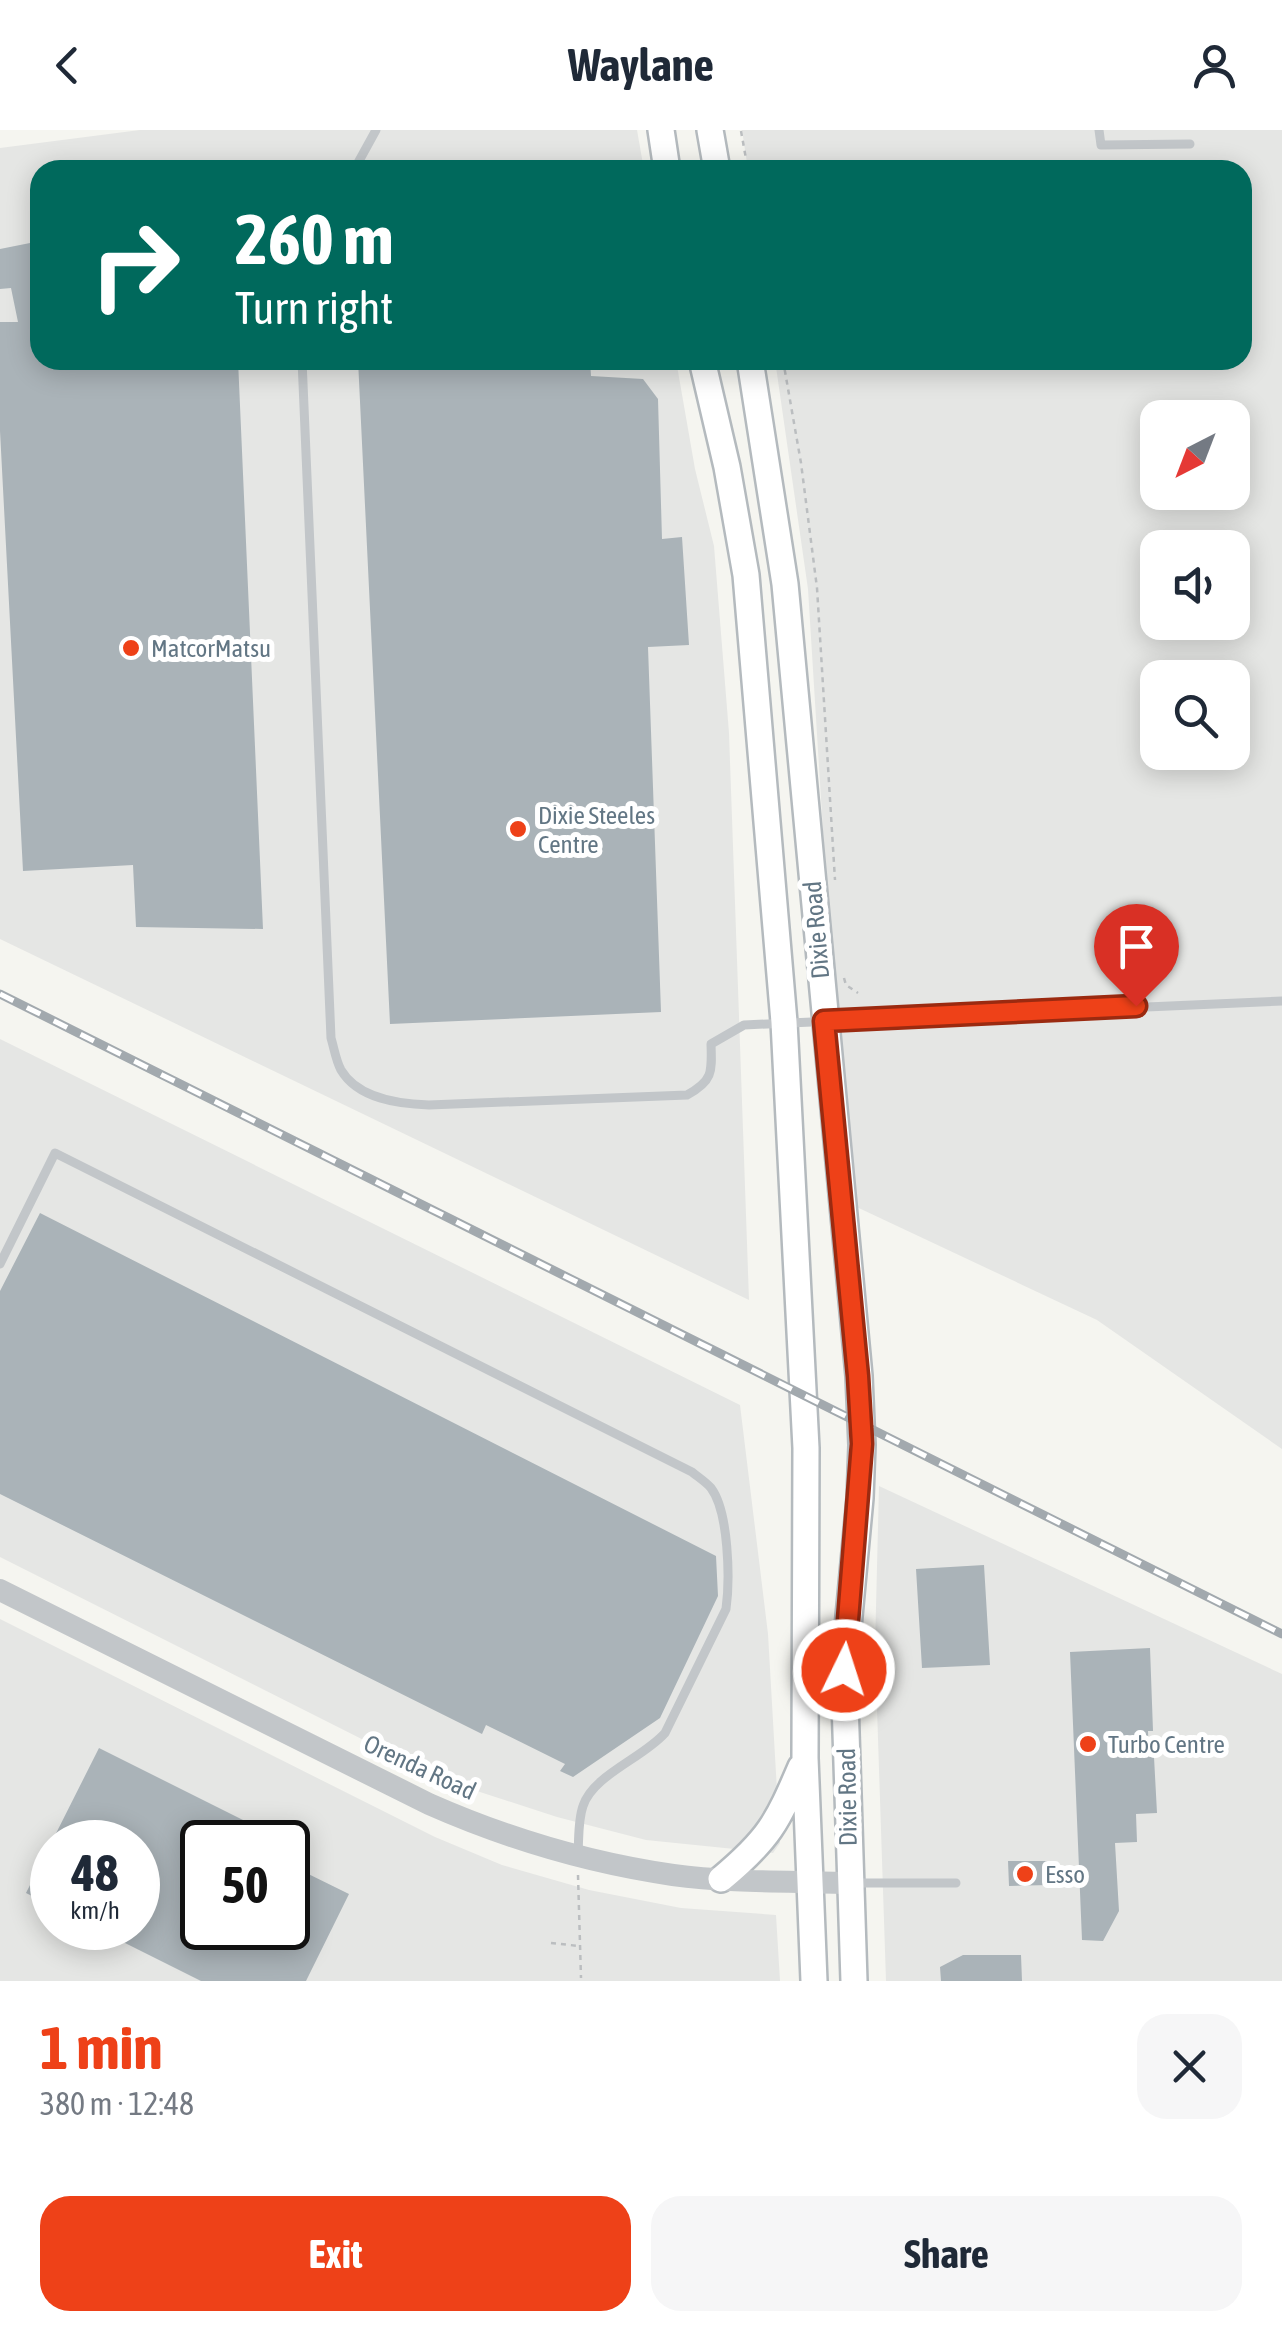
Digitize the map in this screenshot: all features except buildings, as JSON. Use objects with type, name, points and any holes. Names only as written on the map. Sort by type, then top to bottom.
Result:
[{"type":"main road","points":[[710,130],[715,160]]},
{"type":"main road","points":[[660,132],[664,160]]},
{"type":"main road","name":"Dixie Road","points":[[704,370],[746,575],[784,1022],[806,1448],[805,1758],[814,1981]]},
{"type":"main road","name":"Dixie Road","points":[[752,370],[786,584],[858,1376],[862,1444],[844,1670],[854,1981]]},
{"type":"main road","points":[[722,1879],[766,1839],[805,1758]]},
{"type":"street","name":"Orenda Road","points":[[0,1590],[429,1804],[494,1830],[578,1856],[673,1874],[850,1883]]},
{"type":"lane","points":[[360,160],[376,130]]},
{"type":"lane","points":[[1100,130],[1101,145],[1190,144]]},
{"type":"lane","points":[[302,370],[331,1038],[342,1072],[371,1096],[400,1104],[687,1094],[701,1087],[712,1071],[711,1044],[744,1024],[1282,1001]]},
{"type":"lane","points":[[0,1264],[55,1153],[692,1472],[710,1488],[722,1510],[729,1589],[726,1609],[664,1734],[652,1748],[597,1784],[588,1795],[582,1809],[578,1856]]},
{"type":"lane","points":[[850,1883],[956,1883]]},
{"type":"path","points":[[741,131],[746,160]]},
{"type":"path","points":[[784,370],[802,464],[817,588],[836,894]]},
{"type":"path","points":[[841,970],[846,985],[858,993]]},
{"type":"path","points":[[578,1856],[581,1978]]},
{"type":"path","points":[[550,1943],[580,1946]]},
{"type":"shaded area","points":[[140,130],[637,130],[642,160],[30,160],[30,370],[678,370],[695,469],[714,546],[729,733],[749,1300],[0,939],[0,148]]},
{"type":"shaded area","points":[[742,130],[1282,130],[1282,1449],[1097,1320],[846,1202],[808,589],[776,370],[1252,370],[1252,160],[746,160]]},
{"type":"shaded area","points":[[0,1039],[740,1405],[768,1634],[780,1843],[773,1853],[646,1840],[557,1817],[443,1780],[0,1557]]},
{"type":"shaded area","points":[[879,1486],[1282,1674],[1282,1981],[886,1981],[875,1648]]},
{"type":"shaded area","points":[[0,1619],[435,1837],[502,1865],[589,1890],[681,1908],[776,1915],[780,1981],[0,1981]]},
{"type":"railway","points":[[0,994],[1282,1634]]},
{"type":"place","name":"MatcorMatsu","points":[[131,648]]},
{"type":"place","name":"Dixie Steeles Centre","points":[[518,829]]},
{"type":"place","name":"Turbo Centre","points":[[1088,1744]]},
{"type":"place","name":"Esso","points":[[1025,1874]]},
{"type":"route","points":[[844,1670],[862,1444],[824,1021],[1136,1006]]}]
